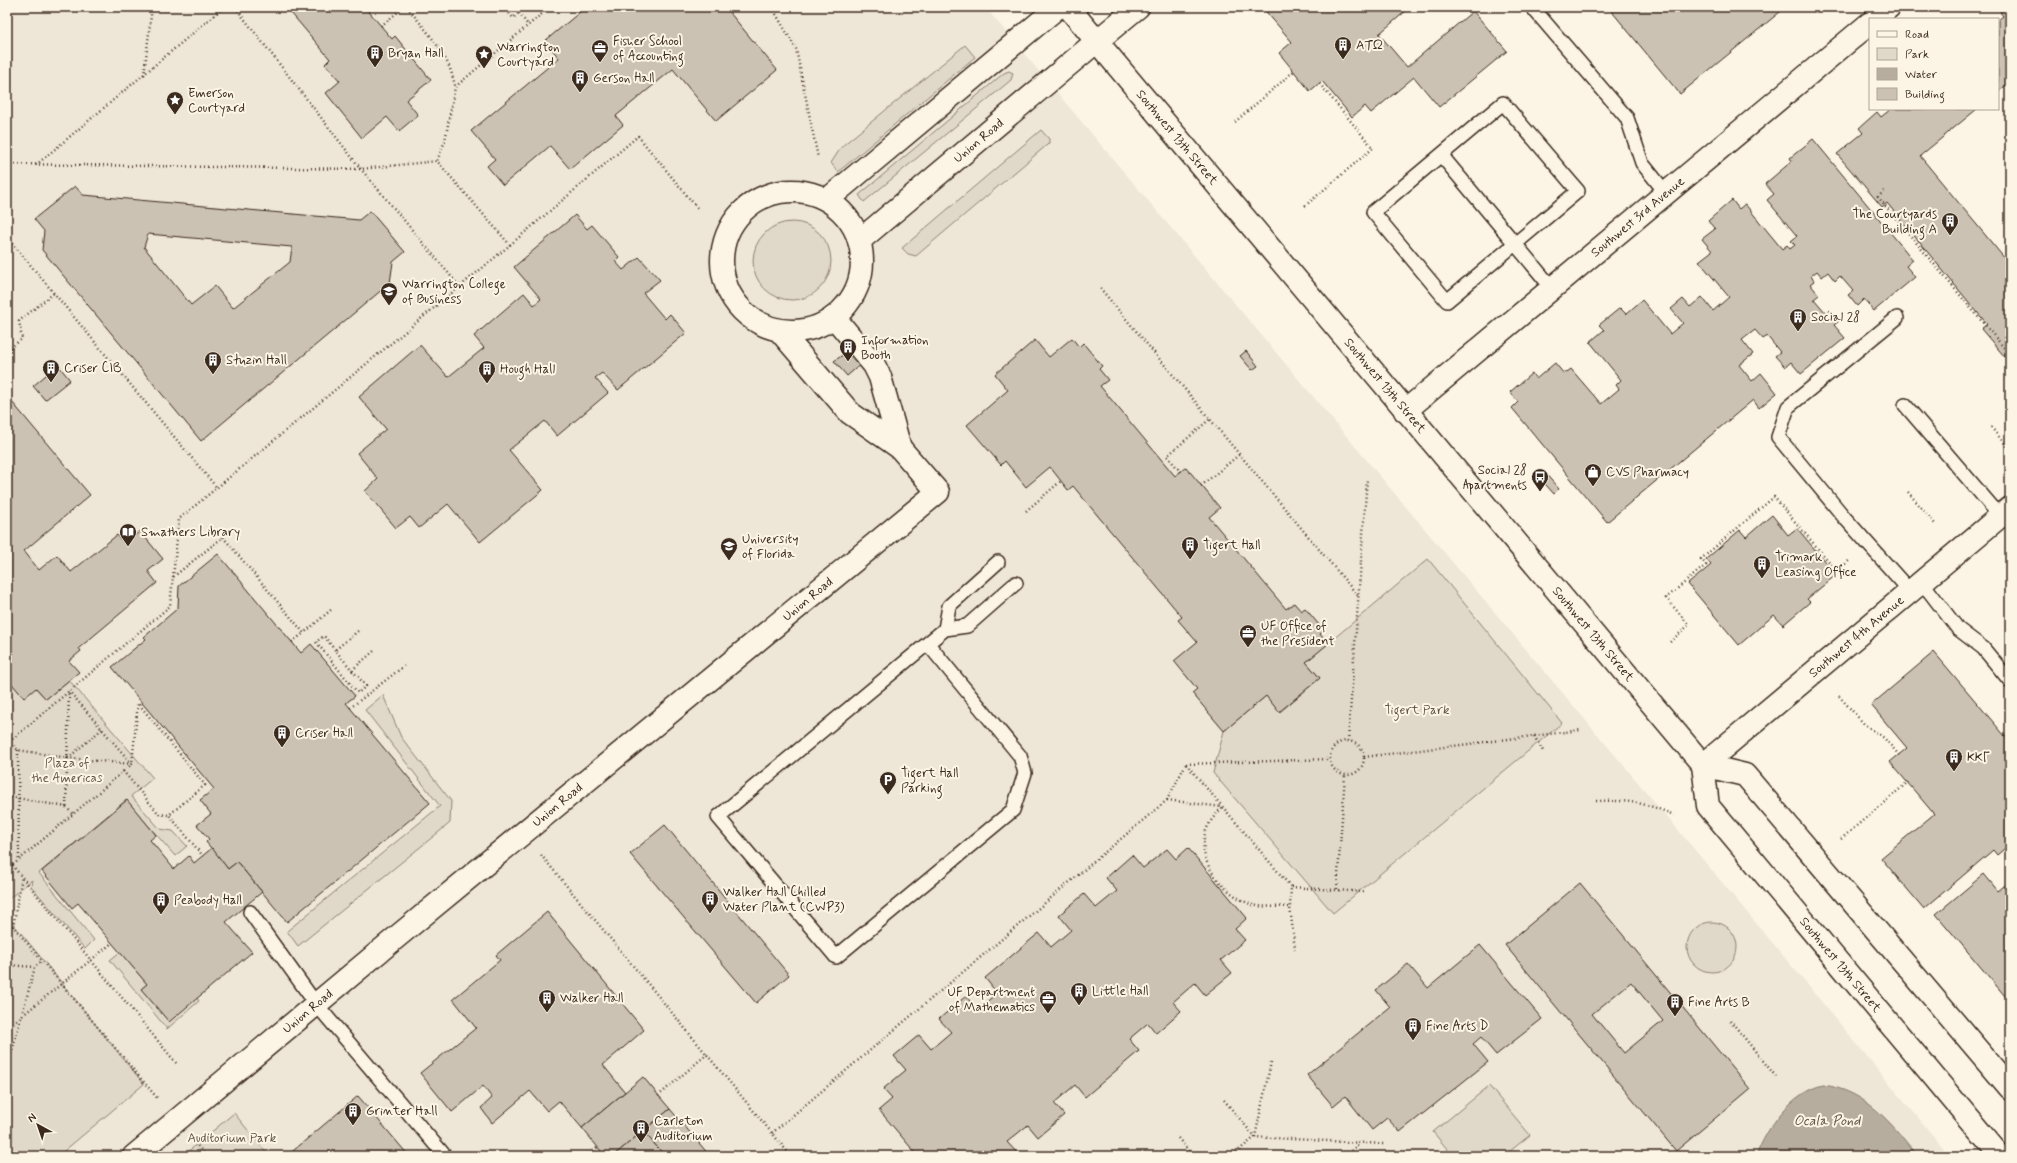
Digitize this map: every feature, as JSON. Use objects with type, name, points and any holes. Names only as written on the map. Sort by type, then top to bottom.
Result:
[{"type":"street","points":[[828,199],[1058,7]]},
{"type":"street","name":"Southwest 13th Street","points":[[1068,7],[1702,765],[1708,806],[2000,1156]]},
{"type":"street","name":"Union Road","points":[[860,241],[1138,7]]},
{"type":"street","points":[[1876,18],[1889,7]]},
{"type":"street","name":"Southwest 3rd Avenue","points":[[1405,411],[1869,24]]},
{"type":"street","name":"Union Road","points":[[799,191],[828,199],[846,216],[860,241],[862,267],[858,285],[849,302],[834,317],[821,324],[804,330],[779,330],[751,318],[738,306],[728,290],[723,272],[722,254],[727,237],[735,220],[748,207],[763,197],[781,192],[799,191]]},
{"type":"street","name":"Union Road","points":[[834,317],[874,365],[880,377],[900,448]]},
{"type":"street","name":"Union Road","points":[[134,1156],[316,1004],[938,492],[900,448],[850,413],[779,330]]},
{"type":"street","name":"Southwest 4th Avenue","points":[[1702,765],[2005,512]]},
{"type":"street","points":[[1702,765],[1745,775],[2010,1088]]},
{"type":"lane","points":[[1532,7],[1627,118],[1642,163],[1666,193]]},
{"type":"lane","points":[[1503,102],[1578,192],[1447,301],[1372,212],[1441,155],[1503,102]]},
{"type":"lane","points":[[1441,155],[1552,288]]},
{"type":"lane","points":[[1897,318],[1788,408],[1778,437],[1844,517],[1958,629],[1983,648],[2010,681]]},
{"type":"lane","points":[[1904,404],[2005,512]]},
{"type":"lane","points":[[945,629],[949,606],[998,562]]},
{"type":"lane","points":[[928,644],[1020,756],[1025,773],[1013,810],[836,956],[718,817],[945,629],[967,626],[1016,584]]},
{"type":"lane","points":[[250,912],[316,1004],[445,1156]]},
{"type":"path","points":[[144,75],[152,7]]},
{"type":"path","points":[[36,165],[224,7]]},
{"type":"path","points":[[235,7],[361,169],[460,287]]},
{"type":"path","points":[[381,26],[404,7]]},
{"type":"path","points":[[407,7],[445,56],[453,71],[455,87],[445,141],[437,161]]},
{"type":"path","points":[[504,7],[513,18],[525,7]]},
{"type":"path","points":[[455,87],[550,7]]},
{"type":"path","points":[[772,7],[796,49],[818,158]]},
{"type":"path","points":[[519,13],[528,25]]},
{"type":"path","points":[[1235,122],[1294,71]]},
{"type":"path","points":[[1305,206],[1374,148],[1319,83]]},
{"type":"path","points":[[132,764],[68,758],[18,750],[8,741],[170,606],[180,519],[460,287],[638,136],[698,209]]},
{"type":"path","points":[[7,164],[361,169],[437,161]]},
{"type":"path","points":[[437,161],[510,245]]},
{"type":"path","points":[[1884,191],[1878,197],[2010,355]]},
{"type":"path","points":[[7,237],[217,488]]},
{"type":"path","points":[[1100,288],[1358,597]]},
{"type":"path","points":[[7,350],[22,339],[19,321],[54,294]]},
{"type":"path","points":[[1181,472],[1167,456],[1210,418]]},
{"type":"path","points":[[1991,427],[2010,450]]},
{"type":"path","points":[[1201,486],[1240,454]]},
{"type":"path","points":[[1348,741],[1366,478]]},
{"type":"path","points":[[1026,511],[1061,481]]},
{"type":"path","points":[[1908,492],[1935,524]]},
{"type":"path","points":[[1670,642],[1689,625],[1666,598],[1706,565],[1701,559],[1774,497],[1836,571],[1856,555]]},
{"type":"path","points":[[173,577],[233,529]]},
{"type":"path","points":[[223,537],[304,633]]},
{"type":"path","points":[[292,642],[332,609]]},
{"type":"path","points":[[335,650],[358,631]]},
{"type":"path","points":[[324,636],[335,650],[366,686],[358,693],[316,642],[324,636]]},
{"type":"path","points":[[352,670],[374,651]]},
{"type":"path","points":[[350,708],[404,666]]},
{"type":"path","points":[[333,670],[336,667]]},
{"type":"path","points":[[69,691],[132,764]]},
{"type":"path","points":[[66,807],[69,691]]},
{"type":"path","points":[[1839,696],[1864,724],[1884,738],[1899,755]]},
{"type":"path","points":[[7,870],[132,764],[138,703],[205,785],[169,815]]},
{"type":"path","points":[[68,758],[102,729]]},
{"type":"path","points":[[1364,757],[1581,730]]},
{"type":"path","points":[[1534,736],[1543,752]]},
{"type":"path","points":[[1348,741],[1357,744],[1363,752],[1364,757],[1361,768],[1357,772],[1345,775],[1332,768],[1330,753],[1336,744],[1348,741]]},
{"type":"path","points":[[18,750],[19,860]]},
{"type":"path","points":[[1186,764],[1330,759]]},
{"type":"path","points":[[772,1133],[1167,800],[1186,764]]},
{"type":"path","points":[[1186,764],[1290,887],[1290,907],[1295,949]]},
{"type":"path","points":[[123,771],[160,814],[169,815],[203,856]]},
{"type":"path","points":[[1337,889],[1345,775]]},
{"type":"path","points":[[1841,840],[1907,782]]},
{"type":"path","points":[[7,796],[66,807],[73,814]]},
{"type":"path","points":[[1167,800],[1222,807]]},
{"type":"path","points":[[1596,801],[1627,800],[1650,805],[1674,815]]},
{"type":"path","points":[[1222,807],[1208,825],[1203,846],[1208,866],[1217,881],[1230,892],[1251,905],[1290,907]]},
{"type":"path","points":[[541,855],[791,1156]]},
{"type":"path","points":[[7,859],[177,1064]]},
{"type":"path","points":[[13,927],[22,877]]},
{"type":"path","points":[[1290,887],[1364,892]]},
{"type":"path","points":[[7,920],[176,1121]]},
{"type":"path","points":[[7,1028],[112,943]]},
{"type":"path","points":[[7,1069],[23,1016],[35,967],[42,961]]},
{"type":"path","points":[[7,965],[35,967]]},
{"type":"path","points":[[1730,1020],[1777,1078]]},
{"type":"path","points":[[658,1096],[707,1054]]},
{"type":"path","points":[[1232,1156],[1255,1137],[1271,1062]]},
{"type":"path","points":[[1224,1100],[1255,1137],[1384,1144]]},
{"type":"path","points":[[1178,1138],[1193,1156]]},
{"type":"path","points":[[1345,1156],[1361,1143]]},
{"type":"path","points":[[587,1156],[598,1147]]},
{"type":"shaded area","name":"University of Florida","points":[[7,7],[985,7],[1710,868],[1950,1156],[7,1156]]},
{"type":"green space","points":[[965,45],[975,57],[838,172],[831,163],[842,146]]},
{"type":"green space","points":[[1009,71],[1013,73],[1011,80],[864,202],[859,195],[1004,73]]},
{"type":"green space","points":[[1041,130],[1049,139],[1049,143],[1047,145],[916,256],[908,254],[902,248]]},
{"type":"green space","points":[[784,222],[800,222],[814,228],[825,239],[831,253],[831,269],[825,283],[814,294],[800,300],[784,300],[770,294],[759,283],[753,269],[753,253],[759,239],[770,228]]},
{"type":"green space","name":"Tigert Park","points":[[1428,559],[1562,723],[1333,913],[1213,773],[1224,731],[1266,696],[1280,712],[1320,678],[1306,662]]},
{"type":"green space","name":"Plaza of the Americas","points":[[7,678],[36,688],[46,699],[69,680],[153,778],[131,796],[160,829],[173,831],[187,846],[175,856],[126,800],[39,873],[94,940],[85,949],[31,886],[32,880],[7,900]]},
{"type":"green space","points":[[383,695],[401,737],[451,801],[450,823],[298,946],[287,931],[440,806],[365,710]]},
{"type":"green space","points":[[7,916],[144,1084],[58,1156],[7,1156]]},
{"type":"green space","points":[[1712,922],[1722,924],[1730,929],[1735,937],[1737,947],[1735,957],[1730,965],[1722,970],[1712,972],[1702,970],[1694,965],[1689,957],[1687,947],[1689,937],[1694,929],[1702,924]]},
{"type":"green space","points":[[120,952],[147,984],[141,989],[197,998],[199,1001],[167,1029],[110,960]]},
{"type":"green space","points":[[1489,1086],[1530,1135],[1504,1156],[1453,1156],[1433,1132]]},
{"type":"green space","name":"Auditorium Park","points":[[234,1113],[269,1156],[183,1156]]},
{"type":"water","name":"Ocala Pond","points":[[1823,1085],[1838,1088],[1852,1094],[1877,1110],[1898,1132],[1917,1156],[1756,1156],[1767,1134],[1782,1112],[1801,1095]]},
{"type":"building","name":"Bryan Hall","points":[[286,7],[365,7],[392,39],[395,36],[431,80],[406,100],[418,115],[399,131],[387,117],[362,138],[326,93],[340,81],[325,64],[330,59]]},
{"type":"building","name":"Gerson Hall","points":[[576,7],[725,7],[777,70],[716,121],[673,69],[616,116],[623,125],[570,169],[550,146],[503,185],[487,166],[495,159],[471,131],[559,58],[545,41],[580,12]]},
{"type":"building","name":"ΑΤΩ","points":[[1262,7],[1404,7],[1407,10],[1379,34],[1407,67],[1473,11],[1507,51],[1439,107],[1414,77],[1371,113],[1365,106],[1352,117],[1322,81],[1310,91],[1279,53],[1292,42]]},
{"type":"building","points":[[1608,7],[1786,7],[1680,94]]},
{"type":"building","points":[[2006,7],[2010,7],[2010,82],[1999,91],[1999,19],[2003,16],[2000,12]]},
{"type":"building","name":"The Courtyards Building A","points":[[1890,110],[1976,110],[1920,156],[2010,265],[2010,363],[1981,329],[1987,324],[1887,203],[1882,207],[1837,154],[1863,133],[1859,128],[1877,112],[1881,117]]},
{"type":"building","name":"Social 28","points":[[1813,139],[1913,260],[1906,266],[1915,277],[1874,311],[1864,299],[1857,306],[1848,295],[1853,291],[1840,276],[1835,281],[1828,272],[1822,277],[1817,271],[1811,276],[1814,281],[1810,284],[1819,295],[1814,299],[1826,313],[1829,310],[1839,321],[1834,325],[1845,338],[1801,374],[1791,362],[1785,367],[1775,356],[1780,352],[1767,336],[1763,339],[1755,330],[1742,340],[1753,354],[1739,365],[1752,381],[1761,373],[1777,393],[1759,408],[1753,400],[1607,522],[1512,408],[1518,402],[1510,392],[1532,373],[1536,379],[1555,363],[1564,374],[1571,369],[1601,404],[1619,389],[1616,385],[1621,380],[1590,342],[1604,330],[1599,325],[1620,308],[1626,314],[1642,300],[1670,334],[1683,323],[1671,309],[1683,299],[1690,307],[1702,297],[1713,311],[1729,297],[1699,261],[1712,251],[1702,239],[1715,229],[1708,221],[1732,200],[1739,209],[1745,204],[1782,249],[1787,245],[1790,249],[1795,245],[1791,241],[1797,236],[1767,200],[1774,194],[1765,184],[1792,161],[1790,158]]},
{"type":"building","name":"Stuzin Hall","points":[[75,186],[83,195],[359,220],[370,211],[405,252],[393,262],[390,283],[201,441],[42,250],[44,231],[34,219]],"holes":[[[148,234],[292,247],[290,262],[233,308],[215,286],[191,305],[144,247]]]},
{"type":"building","name":"Hough Hall","points":[[575,215],[587,229],[592,225],[619,257],[615,261],[623,270],[639,257],[660,280],[643,293],[665,319],[670,314],[686,333],[618,390],[602,373],[595,378],[608,393],[557,436],[545,421],[509,450],[543,490],[480,542],[448,504],[419,528],[410,517],[396,528],[365,491],[378,479],[357,453],[386,429],[359,397],[420,345],[448,377],[484,348],[474,336],[524,293],[534,305],[541,299],[514,267]]},
{"type":"building","name":"Tigert Hall","points":[[1072,338],[1079,347],[1083,343],[1102,366],[1099,369],[1108,380],[1100,386],[1175,476],[1186,467],[1220,508],[1209,517],[1286,609],[1294,603],[1301,611],[1305,608],[1324,631],[1320,634],[1328,644],[1306,662],[1320,678],[1279,712],[1266,696],[1224,731],[1192,693],[1197,689],[1174,661],[1197,642],[1178,620],[1182,617],[1073,486],[1068,490],[1050,467],[1026,487],[1005,461],[1001,465],[967,425],[1008,390],[995,374],[1035,340],[1049,357]]},
{"type":"building","name":"Information Booth","points":[[850,350],[861,364],[847,376],[834,361]]},
{"type":"building","points":[[1246,351],[1258,366],[1252,370],[1240,356]]},
{"type":"building","name":"Criser CIB","points":[[58,365],[70,380],[45,400],[33,386]]},
{"type":"building","name":"Smathers Library","points":[[7,396],[90,495],[24,551],[39,570],[57,555],[71,572],[117,535],[125,544],[140,531],[163,559],[148,571],[157,583],[79,648],[81,651],[69,661],[79,672],[46,699],[36,688],[24,698],[7,678]]},
{"type":"building","points":[[1543,471],[1559,489],[1554,494],[1537,475]]},
{"type":"building","name":"Trimark Leasing Office","points":[[1772,515],[1788,535],[1797,528],[1836,575],[1807,599],[1810,602],[1783,625],[1774,615],[1739,645],[1688,584],[1711,565],[1706,559],[1740,530],[1746,537]]},
{"type":"building","name":"Criser Hall","points":[[218,554],[301,653],[311,644],[355,696],[346,703],[430,803],[287,922],[237,862],[228,869],[206,842],[209,839],[197,825],[211,814],[200,800],[214,789],[112,667],[146,639],[144,637],[178,608],[179,586]]},
{"type":"building","name":"ΚΚΓ","points":[[1934,652],[2010,742],[2010,844],[1997,855],[1993,850],[1924,909],[1881,858],[1934,814],[1890,762],[1907,748],[1871,705]]},
{"type":"building","name":"Peabody Hall","points":[[127,800],[156,835],[150,840],[174,869],[189,856],[194,863],[212,848],[228,869],[237,862],[262,892],[226,922],[252,952],[169,1022],[141,989],[147,984],[78,903],[72,908],[42,871]]},
{"type":"building","name":"Walker Hall Chilled Water Plant (CWP3)","points":[[665,825],[789,975],[756,1003],[630,854]]},
{"type":"building","name":"Little Hall","points":[[1188,848],[1247,918],[1235,929],[1245,940],[1221,960],[1232,973],[1205,995],[1195,983],[1173,1002],[1181,1011],[1156,1033],[1148,1023],[1129,1039],[1139,1051],[1085,1097],[1075,1085],[1054,1103],[1064,1115],[1038,1137],[1028,1125],[1007,1142],[1019,1155],[918,1156],[879,1110],[892,1099],[883,1089],[906,1070],[894,1056],[919,1035],[931,1049],[951,1032],[939,1019],[966,996],[977,1010],[997,993],[985,978],[1039,933],[1051,947],[1071,930],[1059,915],[1084,894],[1096,908],[1117,891],[1106,878],[1132,855],[1143,868],[1167,849],[1176,859]]},
{"type":"building","points":[[1984,874],[1998,891],[2010,881],[2010,1002],[1936,914]]},
{"type":"building","name":"Fine Arts B","points":[[1580,883],[1750,1089],[1676,1151],[1505,945]],"holes":[[[1631,982],[1663,1021],[1624,1053],[1592,1014]]]},
{"type":"building","name":"Walker Hall","points":[[547,912],[644,1030],[603,1065],[625,1092],[582,1128],[559,1101],[547,1111],[530,1091],[492,1123],[481,1108],[492,1098],[483,1086],[452,1112],[420,1073],[476,1028],[453,999],[500,960],[496,955]]},
{"type":"building","name":"Fine Arts D","points":[[1480,945],[1542,1019],[1496,1055],[1481,1037],[1473,1044],[1488,1062],[1400,1132],[1387,1118],[1372,1130],[1345,1096],[1333,1106],[1307,1075],[1390,1007],[1376,990],[1408,964],[1428,988]]},
{"type":"building","points":[[643,1077],[670,1109],[613,1156],[605,1156],[582,1128]]},
{"type":"building","name":"Grinter Hall","points":[[358,1096],[409,1156],[287,1156]]},
{"type":"building","points":[[670,1109],[710,1156],[665,1156],[643,1131]]},
{"type":"building","name":"Carleton Auditorium","points":[[643,1131],[665,1156],[613,1156]]},
{"type":"place","name":"ΑΤΩ","points":[[1343,60]]},
{"type":"place","name":"Fisher School of Accounting","points":[[600,63]]},
{"type":"place","name":"Bryan Hall","points":[[375,68]]},
{"type":"place","name":"Warrington Courtyard","points":[[484,69]]},
{"type":"place","name":"Gerson Hall","points":[[580,93]]},
{"type":"place","name":"Emerson Courtyard","points":[[175,115]]},
{"type":"place","name":"The Courtyards Building A","points":[[1950,236]]},
{"type":"place","name":"Warrington College of Business","points":[[389,306]]},
{"type":"place","name":"Social 28","points":[[1798,332]]},
{"type":"place","name":"Information Booth","points":[[848,362]]},
{"type":"place","name":"Stuzin Hall","points":[[213,375]]},
{"type":"place","name":"Criser CIB","points":[[51,383]]},
{"type":"place","name":"Hough Hall","points":[[487,384]]},
{"type":"place","name":"CVS Pharmacy","points":[[1593,487]]},
{"type":"place","name":"Social 28 Apartments","points":[[1540,492]]},
{"type":"place","name":"Smathers Library","points":[[128,547]]},
{"type":"place","name":"Tigert Hall","points":[[1190,560]]},
{"type":"place","name":"University of Florida","points":[[729,561]]},
{"type":"place","name":"Trimark Leasing Office","points":[[1762,579]]},
{"type":"place","name":"UF Office of the President","points":[[1248,648]]},
{"type":"place","name":"Criser Hall","points":[[282,748]]},
{"type":"place","name":"ΚΚΓ","points":[[1954,772]]},
{"type":"place","name":"Tigert Hall Parking","points":[[888,795]]},
{"type":"place","name":"Walker Hall Chilled Water Plant (CWP3)","points":[[710,914]]},
{"type":"place","name":"Peabody Hall","points":[[161,915]]},
{"type":"place","name":"Little Hall","points":[[1079,1006]]},
{"type":"place","name":"Walker Hall","points":[[547,1013]]},
{"type":"place","name":"UF Department of Mathematics","points":[[1048,1014]]},
{"type":"place","name":"Fine Arts B","points":[[1675,1017]]},
{"type":"place","name":"Fine Arts D","points":[[1413,1041]]},
{"type":"place","name":"Grinter Hall","points":[[353,1126]]},
{"type":"place","name":"Carleton Auditorium","points":[[641,1143]]}]
